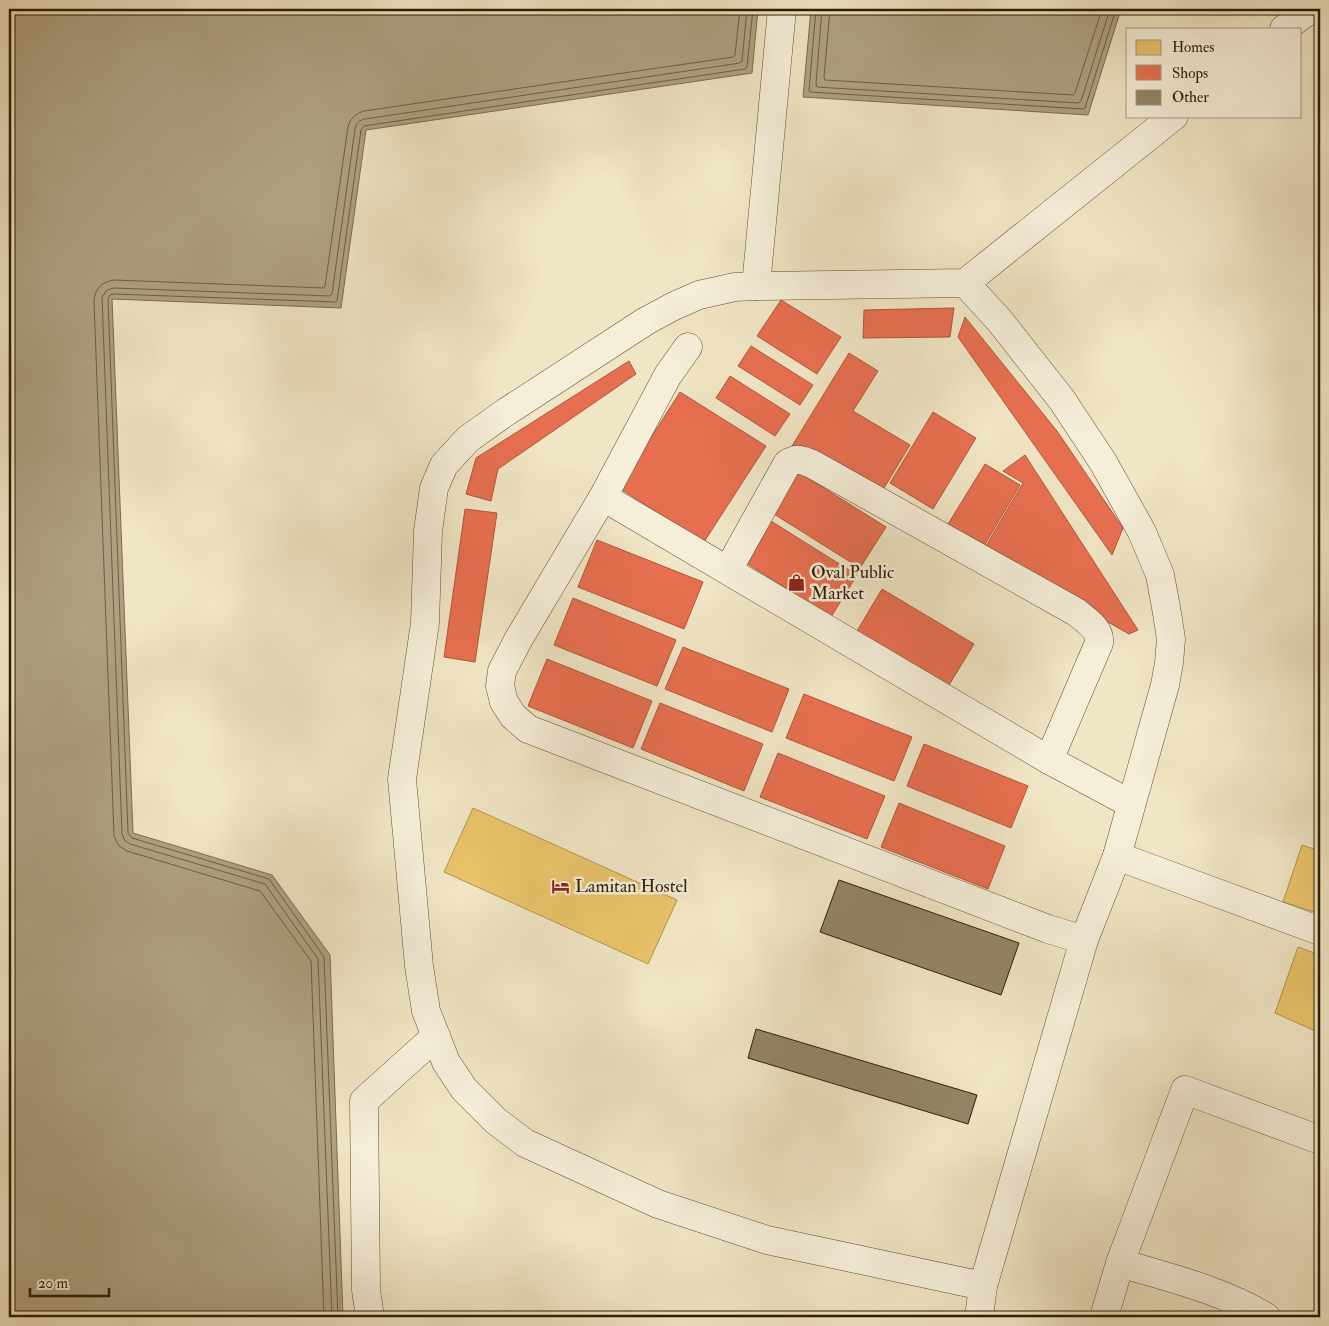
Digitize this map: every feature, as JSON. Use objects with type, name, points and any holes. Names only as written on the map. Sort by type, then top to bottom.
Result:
[{"type":"street","points":[[756,286],[782,9]]},
{"type":"street","points":[[1285,28],[1313,9]]},
{"type":"street","points":[[984,1286],[767,1240],[658,1204],[525,1143],[496,1121],[464,1089],[446,1062],[426,1011],[419,966],[402,779],[425,623],[428,531],[434,488],[444,465],[468,439],[506,412],[674,306],[700,295],[735,287],[965,283],[1171,118]]},
{"type":"street","points":[[965,283],[999,320],[1062,400],[1113,478],[1142,532],[1160,575],[1171,639],[1165,685],[1117,856],[1084,940],[984,1286],[979,1317]]},
{"type":"street","points":[[688,347],[668,375],[603,497],[502,670],[500,686],[504,702],[513,716],[528,729],[1038,925],[1084,940]]},
{"type":"street","points":[[728,570],[787,464],[793,460],[801,460],[812,464],[1076,612],[1094,626],[1100,638],[1049,760]]},
{"type":"street","points":[[603,497],[1049,760],[1131,804]]},
{"type":"street","points":[[1117,856],[1320,931]]},
{"type":"street","points":[[370,1317],[366,1290],[364,1100],[436,1036]]},
{"type":"street","points":[[1104,1317],[1120,1263],[1185,1090],[1320,1140]]},
{"type":"street","points":[[1120,1263],[1212,1291],[1266,1317]]},
{"type":"water","points":[[9,9],[758,9],[752,73],[366,130],[341,308],[112,299],[133,833],[272,875],[330,955],[343,1317],[9,1317]]},
{"type":"water","points":[[811,9],[1121,9],[1088,115],[803,97]]},
{"type":"building: Homes","name":"Lamitan Hostel","points":[[473,808],[677,900],[648,964],[444,872]]},
{"type":"building: Homes","points":[[1302,845],[1320,851],[1320,914],[1283,902]]},
{"type":"building: Homes","points":[[1298,947],[1320,955],[1320,1033],[1275,1013]]},
{"type":"building: Shops","points":[[781,300],[841,337],[817,374],[757,336]]},
{"type":"building: Shops","points":[[954,308],[950,337],[863,338],[864,310]]},
{"type":"building: Shops","points":[[965,317],[1057,431],[1123,528],[1112,555],[958,337]]},
{"type":"building: Shops","points":[[751,346],[813,385],[800,405],[738,366]]},
{"type":"building: Shops","points":[[849,353],[878,371],[853,411],[910,445],[878,498],[792,446]]},
{"type":"building: Shops","points":[[629,361],[636,374],[498,469],[491,501],[466,494],[476,458]]},
{"type":"building: Shops","points":[[730,376],[790,414],[775,436],[716,398]]},
{"type":"building: Shops","points":[[680,392],[766,446],[704,542],[619,488]]},
{"type":"building: Shops","points":[[933,412],[976,438],[933,509],[890,483]]},
{"type":"building: Shops","points":[[1025,455],[1138,630],[1129,634],[983,551],[1023,483],[1003,471]]},
{"type":"building: Shops","points":[[985,464],[1020,485],[981,551],[945,529]]},
{"type":"building: Shops","points":[[792,468],[886,527],[860,568],[766,509]]},
{"type":"building: Shops","points":[[465,509],[497,513],[475,662],[444,657]]},
{"type":"building: Shops","points":[[763,516],[857,575],[831,617],[737,557]]},
{"type":"building: Shops","points":[[597,540],[703,582],[684,629],[578,587]]},
{"type":"building: Shops","points":[[882,589],[974,644],[949,685],[857,631]]},
{"type":"building: Shops","points":[[573,598],[676,640],[657,686],[554,645]]},
{"type":"building: Shops","points":[[683,647],[789,689],[772,732],[665,689]]},
{"type":"building: Shops","points":[[547,659],[652,701],[633,748],[528,706]]},
{"type":"building: Shops","points":[[804,694],[912,737],[894,781],[786,738]]},
{"type":"building: Shops","points":[[660,703],[763,744],[744,791],[641,749]]},
{"type":"building: Shops","points":[[924,744],[1028,786],[1011,828],[907,786]]},
{"type":"building: Shops","points":[[778,753],[885,796],[867,839],[760,797]]},
{"type":"building: Shops","points":[[899,803],[1005,846],[988,889],[881,847]]},
{"type":"building: Other","points":[[839,880],[1019,943],[1001,995],[820,932]]},
{"type":"building: Other","points":[[756,1029],[977,1095],[968,1124],[748,1058]]},
{"type":"place","name":"Oval Public Market","points":[[797,582]]},
{"type":"place","name":"Lamitan Hostel","points":[[561,886]]}]
